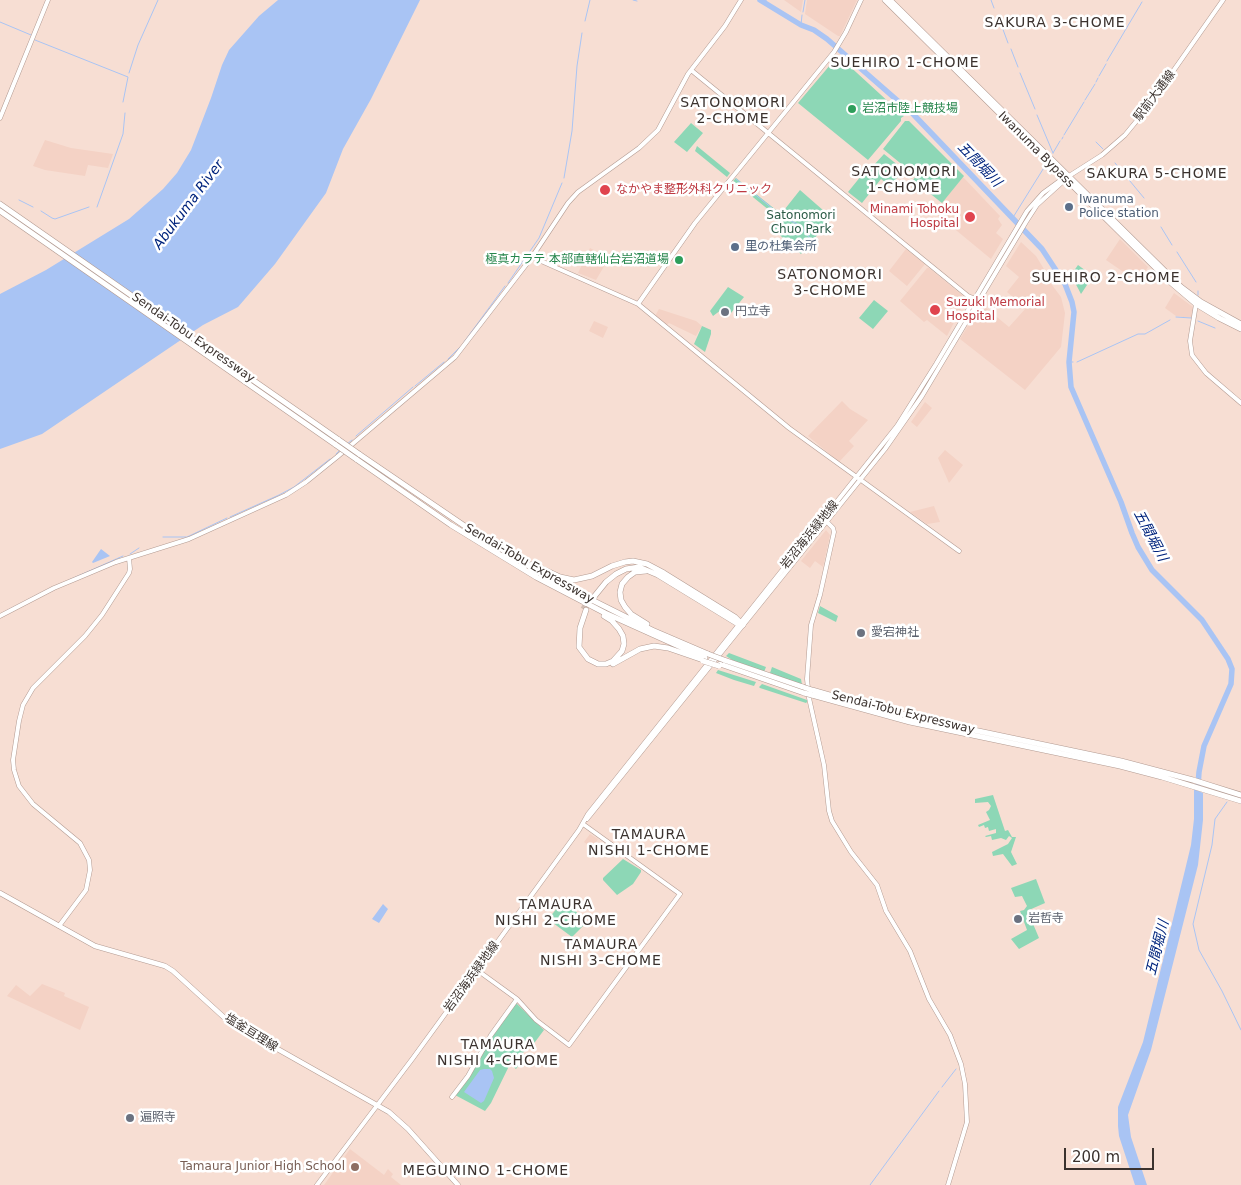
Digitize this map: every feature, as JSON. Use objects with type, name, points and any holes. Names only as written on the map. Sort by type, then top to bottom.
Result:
[{"type":"highway","name":"Iwanuma Bypass","points":[[884,0],[1066,178],[1187,292],[1218,313],[1241,324]]},
{"type":"highway","name":"Iwanuma Bypass","points":[[890,0],[1156,270],[1196,304],[1241,329]]},
{"type":"highway","name":"Sendai-Tobu Expressway","points":[[0,204],[251,379],[428,510],[511,562],[598,610],[706,658],[812,693],[911,719],[1049,745],[1162,774]]},
{"type":"highway","name":"Sendai-Tobu Expressway","points":[[0,211],[247,384],[338,443]]},
{"type":"highway","name":"Sendai-Tobu Expressway","points":[[357,457],[552,580],[706,658]]},
{"type":"highway","points":[[475,533],[543,570],[565,579],[588,578],[625,562],[642,563],[664,573],[740,624]]},
{"type":"highway","points":[[511,562],[551,588],[612,621],[622,633],[624,644],[620,655],[610,663],[594,663],[584,656],[579,643],[579,632],[584,609],[577,627],[576,645],[580,656],[591,665],[599,667],[610,666],[640,649],[654,646],[706,658]]},
{"type":"highway","points":[[642,563],[626,566],[614,572],[603,581],[592,597],[606,582],[622,571],[639,567],[649,570],[740,624]]},
{"type":"highway","points":[[649,570],[635,572],[625,580],[620,592],[621,600],[625,607],[642,622],[706,658]]},
{"type":"highway","name":"Sendai-Tobu Expressway","points":[[721,663],[750,675],[804,690]]},
{"type":"highway","points":[[1162,774],[1241,796]]},
{"type":"highway","points":[[1162,774],[1241,801]]},
{"type":"main road","name":"塩釜亘理線","points":[[0,893],[95,946],[165,966],[173,971],[228,1021],[379,1105],[395,1116],[458,1185]]},
{"type":"street","points":[[0,118],[48,0]]},
{"type":"street","points":[[0,616],[54,588],[129,558],[189,539],[286,495],[306,482],[455,356],[532,257],[568,203],[578,192],[639,148],[658,130],[691,70],[726,24],[741,0]]},
{"type":"street","points":[[638,304],[695,223],[834,52],[861,0]]},
{"type":"street","name":"駅前大通線","points":[[1066,178],[1105,153],[1127,132],[1148,107],[1223,0]]},
{"type":"street","points":[[691,70],[968,296],[977,299]]},
{"type":"street","name":"岩沼海浜緑地線","points":[[318,1185],[379,1105],[583,824],[740,624],[914,408],[1024,220],[1066,178]]},
{"type":"street","points":[[532,257],[638,304],[789,428],[959,551]]},
{"type":"street","points":[[1196,304],[1190,341],[1192,355],[1206,373],[1241,403]]},
{"type":"street","points":[[825,520],[833,528],[834,532],[820,595],[811,625],[807,679],[809,698],[824,765],[829,811],[832,821],[848,847],[875,882],[886,911],[912,956],[929,999],[950,1035],[961,1064],[965,1084],[967,1122],[948,1185]]},
{"type":"street","points":[[59,926],[86,890],[90,870],[89,860],[80,843],[33,804],[19,786],[13,760],[19,721],[23,705],[33,688],[102,615],[129,573],[129,558]]},
{"type":"street","points":[[477,970],[517,999],[536,1020],[568,1045],[680,894],[583,824]]},
{"type":"street","points":[[452,1097],[468,1076],[491,1035],[517,999]]},
{"type":"shaded area","points":[[784,0],[803,0],[801,12]]},
{"type":"shaded area","points":[[807,0],[857,0],[840,36],[838,36],[805,14]]},
{"type":"shaded area","points":[[45,140],[71,148],[113,154],[108,168],[88,165],[85,176],[45,170],[33,166]]},
{"type":"shaded area","name":"Minami Tohoku Hospital","points":[[963,177],[1000,216],[998,219],[1002,225],[996,233],[1003,239],[991,259],[934,212]]},
{"type":"shaded area","points":[[1120,239],[1148,267],[1138,282],[1106,260]]},
{"type":"shaded area","points":[[1021,242],[1036,256],[1050,279],[1049,281],[1061,297],[1065,313],[1061,347],[1025,390],[960,339],[981,304],[1009,327],[1026,308],[1007,292],[1019,277],[1006,266]]},
{"type":"shaded area","points":[[590,248],[609,258],[596,280],[578,273]]},
{"type":"shaded area","points":[[906,249],[925,264],[907,286],[889,271]]},
{"type":"shaded area","name":"Suzuki Memorial Hospital","points":[[927,268],[962,295],[965,301],[947,336],[927,320],[924,322],[900,301]]},
{"type":"shaded area","points":[[1174,293],[1193,307],[1191,318],[1176,316],[1165,308]]},
{"type":"shaded area","points":[[659,309],[696,321],[702,326],[696,336],[669,323],[667,325],[655,316]]},
{"type":"shaded area","points":[[594,321],[608,327],[603,338],[589,331]]},
{"type":"shaded area","points":[[842,401],[850,409],[868,420],[849,441],[854,446],[839,462],[808,436]]},
{"type":"shaded area","points":[[925,402],[932,408],[917,427],[911,422]]},
{"type":"shaded area","points":[[945,450],[963,465],[949,483],[938,458]]},
{"type":"shaded area","points":[[934,506],[940,522],[927,524],[910,512]]},
{"type":"shaded area","points":[[826,530],[830,535],[823,567],[815,561],[810,568],[801,561]]},
{"type":"shaded area","points":[[590,834],[598,839],[592,848],[584,842]]},
{"type":"shaded area","points":[[42,984],[65,993],[64,996],[89,1007],[80,1030],[7,996],[16,985],[30,996]]},
{"type":"shaded area","name":"Tamaura Junior High School","points":[[350,1149],[384,1175],[388,1169],[393,1174],[391,1177],[401,1185],[324,1185]]},
{"type":"green space","name":"岩沼市陸上競技場","points":[[836,58],[845,62],[904,116],[868,160],[798,103]]},
{"type":"green space","points":[[905,121],[909,121],[964,176],[942,203],[913,180],[916,176],[883,149]]},
{"type":"green space","points":[[691,123],[703,133],[687,152],[674,142]]},
{"type":"green space","points":[[697,146],[730,173],[727,177],[695,151]]},
{"type":"green space","points":[[884,154],[904,170],[890,186],[881,179],[862,203],[848,192],[870,165],[873,166]]},
{"type":"green space","name":"Satonomori Chuo Park","points":[[736,178],[781,214],[800,190],[832,218],[801,254],[773,229],[780,219],[733,181]]},
{"type":"green space","points":[[1078,265],[1093,276],[1081,294],[1071,275]]},
{"type":"green space","points":[[728,287],[744,297],[731,313],[725,307],[713,316],[710,311]]},
{"type":"green space","points":[[874,300],[888,311],[873,329],[859,318]]},
{"type":"green space","points":[[702,326],[711,330],[705,352],[694,344]]},
{"type":"green space","points":[[820,606],[838,616],[836,622],[818,613]]},
{"type":"green space","points":[[729,653],[766,667],[764,672],[737,663],[726,656]]},
{"type":"green space","points":[[772,667],[801,679],[802,685],[770,673]]},
{"type":"green space","points":[[718,670],[756,682],[754,686],[734,680],[716,673]]},
{"type":"green space","points":[[762,684],[807,700],[807,702],[760,688]]},
{"type":"green space","points":[[993,795],[1005,831],[1008,830],[1012,837],[1016,837],[1011,852],[1017,864],[1012,866],[1003,854],[993,856],[992,852],[1008,844],[1012,838],[1009,836],[1006,840],[1001,838],[992,840],[991,836],[985,836],[996,833],[996,829],[989,831],[988,827],[985,828],[984,825],[979,827],[978,825],[990,820],[986,812],[991,806],[988,802],[975,803],[975,799]]},
{"type":"green space","points":[[623,859],[641,870],[641,872],[633,884],[617,895],[603,878]]},
{"type":"green space","points":[[1036,879],[1045,903],[1029,910],[1039,938],[1019,949],[1011,939],[1027,930],[1020,911],[1024,910],[1027,906],[1022,896],[1015,897],[1011,888]]},
{"type":"green space","points":[[562,902],[572,907],[586,923],[572,937],[549,920]]},
{"type":"green space","points":[[516,1003],[544,1030],[532,1046],[517,1057],[522,1061],[516,1069],[510,1064],[491,1103],[485,1111],[455,1095],[492,1036]]},
{"type":"water","name":"Abukuma River","points":[[278,0],[420,0],[371,99],[343,149],[326,193],[275,264],[238,307],[203,325],[42,434],[0,449],[0,294],[46,270],[129,219],[163,189],[177,173],[191,150],[229,50],[259,16]]},
{"type":"water","points":[[101,549],[110,556],[93,563],[92,562]]},
{"type":"water","points":[[1194,789],[1203,793],[1203,820],[1198,865],[1151,1050],[1128,1115],[1131,1137],[1147,1185],[1135,1185],[1119,1136],[1118,1107],[1143,1042],[1191,845],[1194,819]]},
{"type":"water","points":[[383,904],[388,909],[379,923],[372,919]]},
{"type":"water","points":[[490,1069],[494,1078],[484,1101],[481,1103],[464,1092],[480,1070]]},
{"type":"waterway","points":[[129,73],[138,45],[158,0]]},
{"type":"waterway","points":[[585,21],[590,0]]},
{"type":"waterway","points":[[633,0],[637,1]]},
{"type":"waterway","name":"五間堀川","points":[[760,0],[827,39],[914,115],[1042,249],[1065,284],[1074,312],[1069,362],[1071,387],[1121,502],[1138,547],[1152,570],[1202,620],[1228,659],[1232,669],[1231,684],[1204,746],[1198,786]]},
{"type":"waterway","points":[[803,12],[805,0]]},
{"type":"waterway","points":[[991,0],[994,8]]},
{"type":"waterway","points":[[1107,61],[1142,2]]},
{"type":"waterway","points":[[801,25],[802,15]]},
{"type":"waterway","points":[[998,16],[1008,43]]},
{"type":"waterway","points":[[0,22],[31,35]]},
{"type":"waterway","points":[[564,178],[572,131],[577,66],[582,33]]},
{"type":"waterway","points":[[35,40],[128,77],[123,102]]},
{"type":"waterway","points":[[1011,49],[1018,67]]},
{"type":"waterway","points":[[1099,76],[1106,64]]},
{"type":"waterway","points":[[1020,73],[1035,109]]},
{"type":"waterway","points":[[1096,82],[1098,78]]},
{"type":"waterway","points":[[1085,100],[1095,84]]},
{"type":"waterway","points":[[1064,135],[1084,102]]},
{"type":"waterway","points":[[97,207],[123,134],[125,113]]},
{"type":"waterway","points":[[1037,115],[1053,153]]},
{"type":"waterway","points":[[1053,153],[1060,141]]},
{"type":"waterway","points":[[1096,142],[1103,149]]},
{"type":"waterway","points":[[1115,163],[1144,198]]},
{"type":"waterway","points":[[1012,219],[1045,166]]},
{"type":"waterway","points":[[736,179],[783,217],[797,224],[810,238]]},
{"type":"waterway","points":[[508,283],[539,238],[562,183]]},
{"type":"waterway","points":[[19,200],[33,207]]},
{"type":"waterway","points":[[41,211],[55,219],[89,207]]},
{"type":"waterway","points":[[1161,227],[1172,245]]},
{"type":"waterway","points":[[1177,252],[1196,282]]},
{"type":"waterway","points":[[464,342],[505,286]]},
{"type":"waterway","points":[[1176,317],[1191,318]]},
{"type":"waterway","points":[[1077,362],[1138,334],[1145,334],[1170,320]]},
{"type":"waterway","points":[[1198,321],[1215,328]]},
{"type":"waterway","points":[[448,359],[460,347]]},
{"type":"waterway","points":[[415,386],[444,362]]},
{"type":"waterway","points":[[356,436],[413,387]]},
{"type":"waterway","points":[[347,444],[352,440]]},
{"type":"waterway","points":[[336,454],[340,450]]},
{"type":"waterway","points":[[230,517],[294,487],[330,459]]},
{"type":"waterway","points":[[163,537],[187,537],[227,518]]},
{"type":"waterway","points":[[130,554],[139,548]]},
{"type":"waterway","points":[[69,580],[123,556]]},
{"type":"waterway","points":[[6,611],[45,591]]},
{"type":"waterway","points":[[1227,802],[1215,819],[1212,845],[1193,924],[1199,950],[1241,1030]]},
{"type":"waterway","points":[[942,1087],[956,1069]]},
{"type":"waterway","points":[[870,1185],[939,1091]]},
{"type":"tunnel","points":[[583,609],[590,596]]},
{"type":"place","name":"岩沼市陸上競技場","points":[[852,109]]},
{"type":"place","name":"なかやま整形外科クリニック","points":[[605,190]]},
{"type":"place","name":"Iwanuma Police station","points":[[1069,207]]},
{"type":"place","name":"Minami Tohoku Hospital","points":[[970,217]]},
{"type":"place","name":"里の杜集会所","points":[[735,247]]},
{"type":"place","name":"極真カラテ 本部直轄仙台岩沼道場","points":[[679,260]]},
{"type":"place","name":"Suzuki Memorial Hospital","points":[[935,310]]},
{"type":"place","name":"円立寺","points":[[725,312]]},
{"type":"place","name":"愛宕神社","points":[[861,633]]},
{"type":"place","name":"岩哲寺","points":[[1018,919]]},
{"type":"place","name":"遍照寺","points":[[130,1118]]},
{"type":"place","name":"Tamaura Junior High School","points":[[355,1167]]},
{"type":"district","name":"SAKURA 3-CHOME","points":[[1055,23]]},
{"type":"district","name":"SUEHIRO 1-CHOME","points":[[905,63]]},
{"type":"district","name":"SATONOMORI 2-CHOME","points":[[733,112]]},
{"type":"district","name":"SAKURA 5-CHOME","points":[[1157,174]]},
{"type":"district","name":"SATONOMORI 1-CHOME","points":[[904,180]]},
{"type":"district","name":"SUEHIRO 2-CHOME","points":[[1106,278]]},
{"type":"district","name":"SATONOMORI 3-CHOME","points":[[830,284]]},
{"type":"district","name":"TAMAURA NISHI 1-CHOME","points":[[649,844]]},
{"type":"district","name":"TAMAURA NISHI 2-CHOME","points":[[556,914]]},
{"type":"district","name":"TAMAURA NISHI 3-CHOME","points":[[601,954]]},
{"type":"district","name":"TAMAURA NISHI 4-CHOME","points":[[498,1054]]},
{"type":"district","name":"MEGUMINO 1-CHOME","points":[[486,1171]]}]
